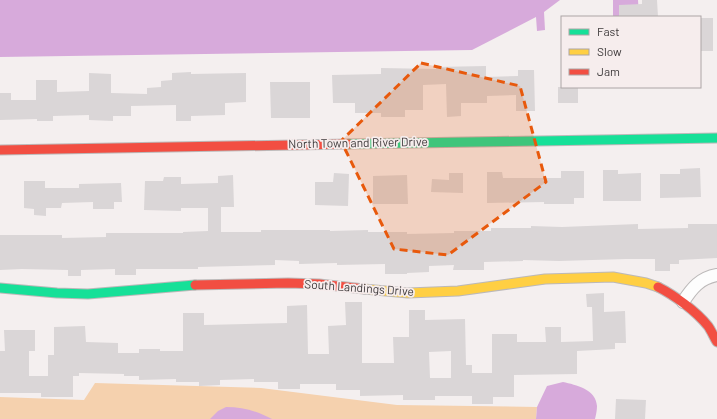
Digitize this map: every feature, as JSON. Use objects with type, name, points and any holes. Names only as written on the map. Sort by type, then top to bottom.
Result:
[{"type":"street","name":"North Town and River Drive","points":[[0,150],[717,138]]},
{"type":"street","points":[[683,302],[691,289],[703,279],[717,275]]},
{"type":"street","name":"South Landings Drive","points":[[0,288],[88,294],[193,285],[288,283],[319,284],[408,293],[458,291],[545,279],[613,277],[646,283],[665,291],[683,302],[708,326],[717,342]]},
{"type":"highlighted area","points":[[421,63],[520,86],[546,182],[448,255],[394,249],[341,141]]},
{"type":"shaded area","points":[[0,0],[560,0],[544,12],[545,30],[537,31],[536,17],[472,50],[0,57]]},
{"type":"shaded area","points":[[613,0],[638,0],[639,16],[613,16]]},
{"type":"shaded area","points":[[563,382],[584,389],[593,396],[596,400],[597,406],[595,419],[536,419],[537,407],[547,386]]},
{"type":"shaded area","points":[[95,383],[261,388],[397,405],[537,407],[536,419],[0,419],[0,397],[84,400]]},
{"type":"shaded area","points":[[226,407],[250,410],[272,419],[210,419],[218,411]]},
{"type":"building","points":[[642,0],[657,0],[658,16],[619,16],[619,5],[642,4]]},
{"type":"building","points":[[701,18],[713,18],[713,51],[701,51]]},
{"type":"building","points":[[486,66],[486,77],[518,76],[518,70],[534,70],[535,111],[516,111],[516,95],[487,96],[487,103],[461,103],[461,116],[447,117],[446,84],[423,85],[423,110],[405,110],[405,117],[381,117],[381,113],[355,113],[355,103],[333,103],[332,75],[381,74],[381,68],[436,69],[436,67]]},
{"type":"building","points":[[191,72],[191,74],[246,73],[246,102],[225,103],[225,115],[191,116],[191,121],[176,121],[176,105],[131,106],[131,116],[113,116],[113,121],[89,120],[89,115],[53,116],[53,121],[37,121],[37,119],[0,120],[0,93],[11,93],[11,100],[36,100],[36,80],[57,80],[57,92],[89,91],[89,73],[111,74],[111,93],[147,94],[147,88],[161,87],[161,81],[172,80],[172,73]]},
{"type":"building","points":[[270,82],[310,82],[310,118],[271,118]]},
{"type":"building","points":[[558,87],[578,88],[578,103],[558,103]]},
{"type":"building","points":[[700,168],[701,197],[660,198],[660,174],[680,174],[680,169]]},
{"type":"building","points":[[603,170],[618,170],[618,174],[641,173],[641,201],[603,201]]},
{"type":"building","points":[[561,171],[584,171],[584,198],[574,198],[574,204],[544,204],[544,202],[487,203],[487,172],[502,172],[503,178],[561,178]]},
{"type":"building","points":[[334,173],[349,174],[348,206],[315,205],[315,182],[333,182]]},
{"type":"building","points":[[449,173],[463,173],[463,193],[431,192],[432,179],[449,180]]},
{"type":"building","points":[[233,175],[234,207],[221,207],[221,232],[261,232],[261,230],[368,230],[368,232],[407,232],[407,234],[454,233],[454,231],[491,231],[491,228],[531,228],[531,226],[562,227],[638,224],[638,229],[688,228],[688,224],[717,224],[717,258],[679,260],[679,264],[670,264],[670,271],[655,271],[655,259],[559,261],[523,260],[484,262],[484,270],[453,270],[454,265],[429,266],[429,272],[407,274],[385,274],[385,264],[299,264],[299,261],[275,260],[275,265],[198,267],[198,269],[136,269],[136,275],[115,275],[115,269],[81,270],[81,276],[68,276],[68,270],[0,270],[0,235],[62,235],[62,238],[106,237],[106,233],[183,233],[208,231],[208,208],[181,208],[181,211],[144,210],[145,181],[163,181],[164,177],[181,177],[181,184],[218,183],[218,176]]},
{"type":"building","points":[[407,175],[408,204],[373,204],[373,176]]},
{"type":"building","points":[[24,181],[45,181],[45,188],[79,188],[79,184],[121,183],[122,202],[114,202],[114,209],[93,209],[93,202],[62,203],[61,208],[46,208],[46,216],[34,215],[34,209],[24,208]]},
{"type":"building","points":[[604,293],[604,312],[625,311],[626,343],[615,343],[615,349],[577,351],[577,374],[514,375],[514,397],[493,397],[493,404],[472,404],[472,396],[435,396],[435,400],[403,400],[403,395],[360,396],[360,390],[336,390],[336,384],[300,384],[300,389],[278,389],[278,382],[254,382],[254,379],[220,380],[220,385],[199,386],[199,382],[176,382],[176,379],[139,380],[139,376],[124,376],[124,374],[79,373],[79,376],[73,376],[73,397],[41,397],[41,393],[0,393],[0,351],[5,351],[4,330],[35,330],[35,351],[29,351],[29,376],[48,376],[48,355],[54,355],[54,327],[85,326],[86,342],[118,343],[118,353],[139,353],[139,349],[183,351],[183,313],[204,313],[204,325],[287,323],[287,306],[307,305],[308,354],[329,354],[328,326],[346,325],[345,302],[362,302],[362,363],[394,363],[393,337],[409,337],[409,310],[425,310],[425,320],[465,319],[466,365],[472,365],[472,373],[492,373],[492,334],[517,334],[517,342],[546,342],[545,327],[561,327],[561,342],[593,341],[592,307],[587,307],[586,294]],"holes":[[[451,351],[451,378],[430,378],[429,352]]]},
{"type":"building","points":[[616,399],[646,400],[645,419],[615,419]]},
{"type":"traffic: fast","points":[[349,144],[717,138]]},
{"type":"traffic: fast","points":[[0,288],[88,294],[195,285]]},
{"type":"traffic: slow","points":[[364,289],[408,293],[458,291],[545,279],[613,277],[646,283],[658,287]]},
{"type":"traffic: jam","points":[[0,150],[349,144]]},
{"type":"traffic: jam","points":[[195,285],[288,283],[319,284],[364,289]]},
{"type":"traffic: jam","points":[[658,287],[671,294],[691,309],[708,326],[717,342]]}]
